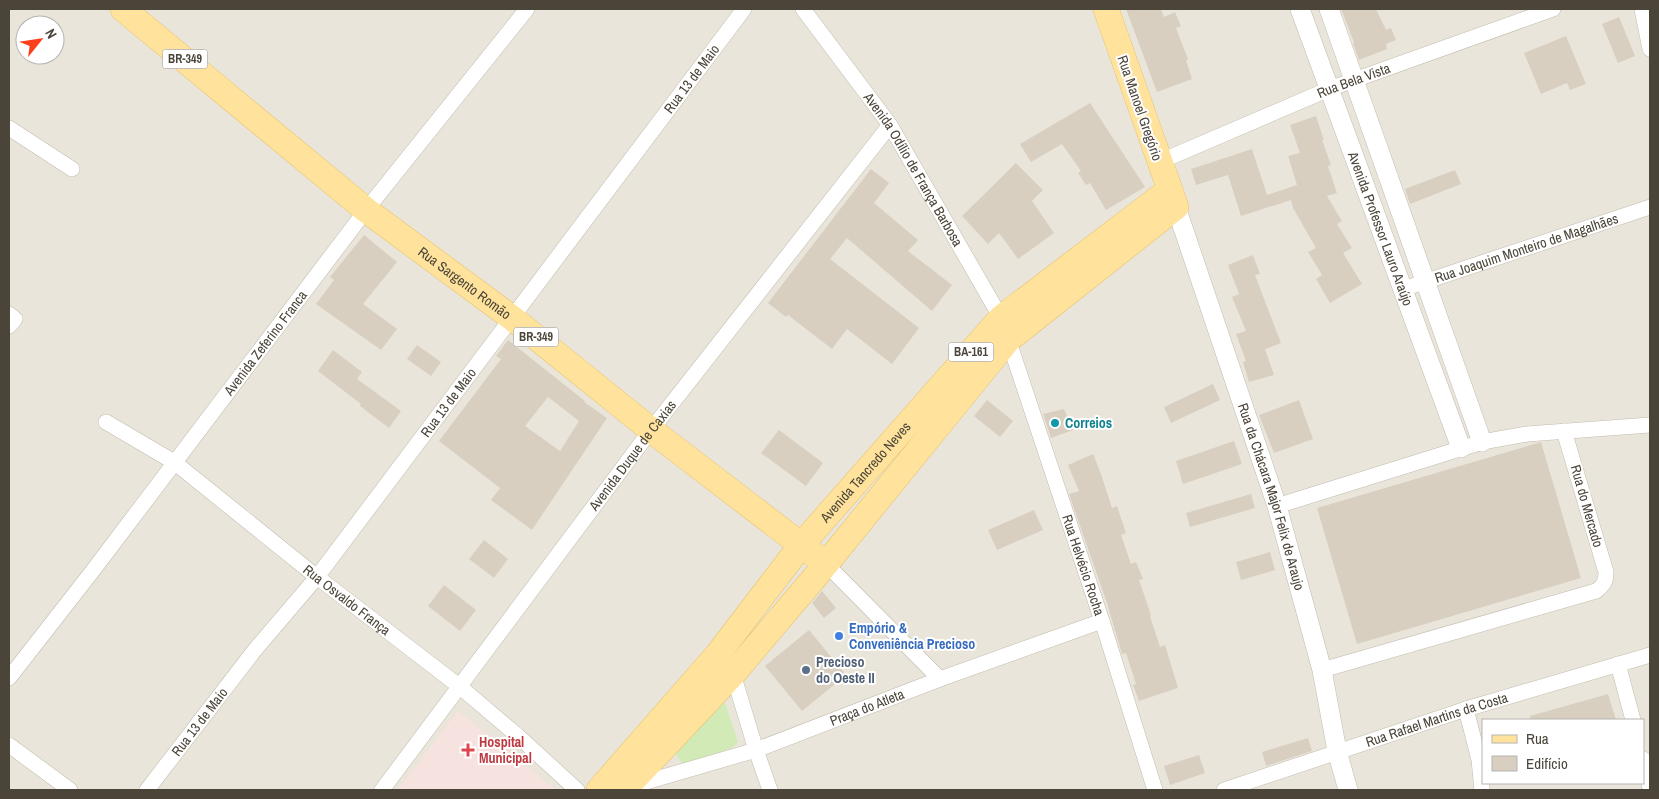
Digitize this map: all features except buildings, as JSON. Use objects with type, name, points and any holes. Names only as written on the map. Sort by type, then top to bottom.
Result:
[{"type":"main road","name":"Rua Sargento Romão","points":[[123,9],[248,110],[366,210],[512,318],[651,430],[826,564]]},
{"type":"main road","name":"Rua Manoel Gregório","points":[[1106,9],[1172,199]]},
{"type":"main road","name":"Avenida Tancredo Neves","points":[[599,790],[718,654],[802,544],[1005,329],[1172,199]]},
{"type":"main road","name":"Avenida Tancredo Neves","points":[[626,789],[733,674],[826,564],[1005,329]]},
{"type":"street","name":"Avenida Zeferino Franca","points":[[9,678],[86,580],[366,210],[527,9]]},
{"type":"street","name":"Rua 13 de Maio","points":[[148,790],[254,651],[317,577],[744,9]]},
{"type":"street","name":"Avenida Odílio de França Barbosa","points":[[803,9],[890,125],[1005,329]]},
{"type":"street","name":"Avenida Professor Lauro Araújo","points":[[1300,9],[1461,448]]},
{"type":"street","name":"Avenida Professor Lauro Araújo","points":[[1328,9],[1482,442]]},
{"type":"street","name":"Rua Bela Vista","points":[[1159,162],[1329,89],[1553,9]]},
{"type":"street","points":[[1642,9],[1650,49]]},
{"type":"street","name":"Avenida Duque de Caxias","points":[[382,790],[651,430],[890,125]]},
{"type":"street","points":[[9,128],[72,169]]},
{"type":"street","name":"Rua da Chácara Major Felix de Araujo","points":[[1172,199],[1278,506],[1322,670],[1337,751],[1348,790]]},
{"type":"street","name":"Rua Joaquim Monteiro de Magalhães","points":[[1403,289],[1650,207]]},
{"type":"street","points":[[9,314],[15,319],[9,326]]},
{"type":"street","name":"Rua Helvécio Rocha","points":[[1005,329],[1102,621],[1155,790]]},
{"type":"street","name":"Rua Osvaldo França","points":[[106,422],[174,462],[317,577],[459,686],[518,736],[577,790]]},
{"type":"street","points":[[1278,506],[1482,442],[1564,430],[1650,425]]},
{"type":"street","name":"Rua do Mercado","points":[[1322,670],[1596,591],[1603,586],[1606,580],[1606,572],[1564,430]]},
{"type":"street","points":[[826,564],[940,679]]},
{"type":"street","name":"Praça do Atleta","points":[[626,789],[756,750],[940,679],[1102,621]]},
{"type":"street","points":[[718,654],[733,674],[770,790]]},
{"type":"street","name":"Rua Rafael Martins da Costa","points":[[1224,790],[1466,708],[1650,655]]},
{"type":"street","points":[[1618,664],[1633,719]]},
{"type":"street","points":[[1466,708],[1479,760],[1482,790]]},
{"type":"street","points":[[9,745],[70,790]]},
{"type":"street","points":[[1644,763],[1650,788]]},
{"type":"shaded area","points":[[9,9],[1650,9],[1650,790],[9,790]]},
{"type":"shaded area","name":"Hospital Municipal","points":[[458,711],[556,790],[398,790]]},
{"type":"green space","points":[[719,703],[725,703],[738,742],[733,747],[684,767],[674,751]]},
{"type":"place","name":"Correios","points":[[1055,423]]},
{"type":"place","name":"Empório & Conveniência Precioso","points":[[839,636]]},
{"type":"place","name":"Precioso do Oeste II","points":[[806,670]]},
{"type":"place","name":"Hospital Municipal","points":[[468,750]]}]
